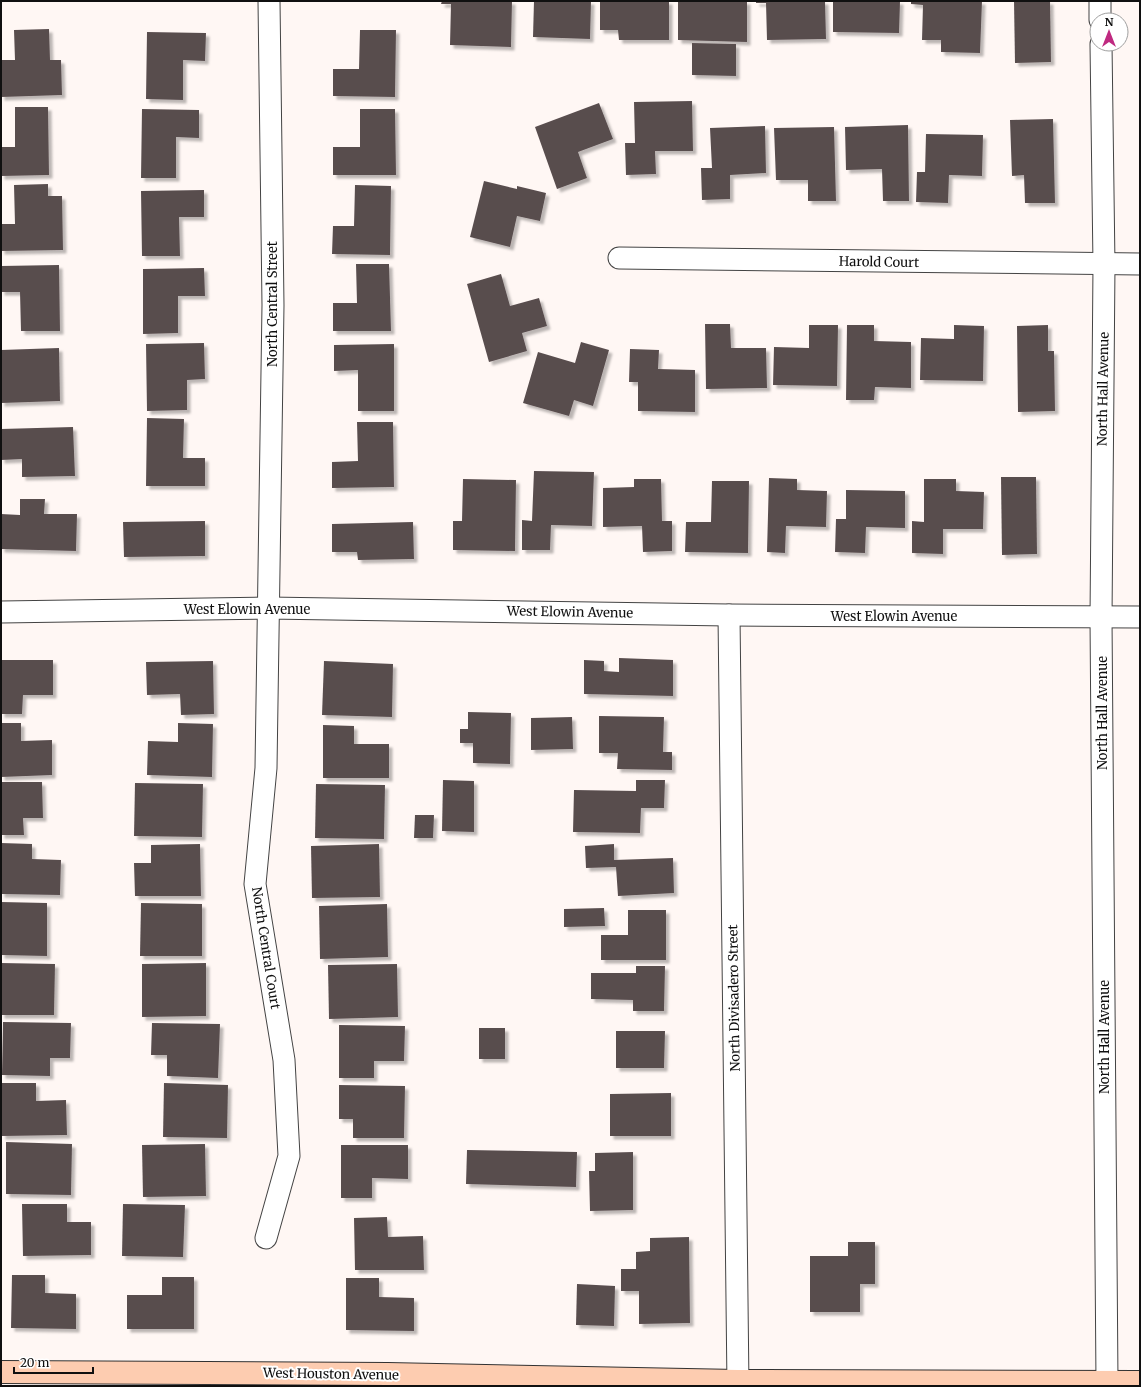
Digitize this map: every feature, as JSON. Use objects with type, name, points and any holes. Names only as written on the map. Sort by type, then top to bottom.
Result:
[{"type":"main road","name":"West Houston Avenue","points":[[1,1372],[147,1379],[388,1374],[738,1384],[1140,1382]]},
{"type":"street","name":"North Central Street","points":[[268,608],[273,305],[269,1]]},
{"type":"street","points":[[1100,1],[1100,12]]},
{"type":"street","name":"North Hall Avenue","points":[[1101,52],[1104,265],[1101,618],[1107,1382]]},
{"type":"street","name":"Harold Court","points":[[618,258],[1104,265],[1140,264]]},
{"type":"street","name":"West Elowin Avenue","points":[[1,612],[268,608],[729,615],[1140,617]]},
{"type":"street","name":"North Central Court","points":[[266,1238],[289,1156],[284,1060],[255,884],[266,768],[268,608]]},
{"type":"street","name":"North Divisadero Street","points":[[729,615],[738,1384]]},
{"type":"building","points":[[442,1],[512,1],[511,47],[450,45],[451,4],[441,4]]},
{"type":"building","points":[[534,1],[591,1],[590,39],[533,37]]},
{"type":"building","points":[[600,1],[669,1],[669,40],[619,40],[618,30],[600,30]]},
{"type":"building","points":[[678,1],[747,1],[747,42],[678,40]]},
{"type":"building","points":[[756,1],[825,1],[826,39],[767,40],[766,3],[756,3]]},
{"type":"building","points":[[833,1],[900,1],[899,33],[833,32]]},
{"type":"building","points":[[911,1],[982,1],[980,53],[941,52],[941,40],[922,40],[923,5],[911,4]]},
{"type":"building","points":[[1014,1],[1050,1],[1051,62],[1015,63]]},
{"type":"building","points":[[49,29],[50,60],[61,60],[62,95],[1,97],[1,60],[15,60],[14,30]]},
{"type":"building","points":[[360,30],[396,30],[395,97],[333,96],[333,69],[359,69]]},
{"type":"building","points":[[147,32],[206,33],[205,61],[183,60],[183,100],[146,99]]},
{"type":"building","points":[[692,43],[736,44],[736,76],[692,75]]},
{"type":"building","points":[[692,101],[693,151],[655,151],[656,174],[626,175],[625,143],[635,143],[634,102]]},
{"type":"building","points":[[599,103],[613,139],[578,152],[587,178],[557,189],[535,127]]},
{"type":"building","points":[[15,107],[48,107],[49,175],[1,176],[1,147],[15,147]]},
{"type":"building","points":[[142,109],[199,110],[199,138],[176,137],[176,178],[141,178]]},
{"type":"building","points":[[360,109],[395,109],[396,175],[333,175],[333,147],[360,147]]},
{"type":"building","points":[[1053,119],[1055,203],[1025,203],[1024,175],[1012,176],[1010,120]]},
{"type":"building","points":[[908,125],[909,201],[883,201],[882,169],[846,170],[845,127]]},
{"type":"building","points":[[765,126],[766,173],[730,175],[730,199],[702,200],[701,168],[712,168],[710,128]]},
{"type":"building","points":[[834,127],[836,201],[808,201],[808,180],[776,180],[774,128]]},
{"type":"building","points":[[926,134],[983,135],[982,176],[949,175],[948,203],[916,202],[917,172],[925,172]]},
{"type":"building","points":[[484,181],[517,189],[517,186],[546,193],[540,221],[517,216],[510,247],[470,237]]},
{"type":"building","points":[[48,184],[48,196],[62,196],[63,250],[1,251],[1,224],[15,224],[14,185]]},
{"type":"building","points":[[355,185],[391,186],[390,255],[332,254],[333,226],[354,226]]},
{"type":"building","points":[[204,190],[204,217],[179,217],[180,256],[142,256],[141,191]]},
{"type":"building","points":[[356,264],[389,264],[391,331],[333,331],[333,303],[357,303]]},
{"type":"building","points":[[59,265],[60,331],[21,331],[20,292],[1,292],[1,266]]},
{"type":"building","points":[[204,268],[205,296],[178,296],[178,333],[143,334],[143,269]]},
{"type":"building","points":[[501,274],[510,306],[539,298],[547,326],[522,333],[527,351],[489,362],[467,284]]},
{"type":"building","points":[[705,324],[730,324],[731,348],[766,348],[767,388],[706,389]]},
{"type":"building","points":[[809,325],[838,325],[837,386],[773,385],[774,347],[809,348]]},
{"type":"building","points":[[847,325],[874,325],[874,341],[911,342],[911,388],[875,387],[874,400],[846,400]]},
{"type":"building","points":[[954,325],[984,326],[983,381],[920,380],[921,338],[954,339]]},
{"type":"building","points":[[1048,325],[1048,351],[1054,351],[1055,411],[1018,412],[1017,326]]},
{"type":"building","points":[[581,342],[609,350],[593,406],[574,400],[569,416],[523,403],[538,352],[575,363]]},
{"type":"building","points":[[204,343],[205,379],[187,380],[187,410],[147,411],[146,344]]},
{"type":"building","points":[[394,344],[394,411],[358,411],[358,370],[334,371],[334,345]]},
{"type":"building","points":[[59,348],[60,401],[1,403],[1,350]]},
{"type":"building","points":[[630,349],[659,350],[658,369],[695,370],[695,412],[638,411],[638,382],[629,382]]},
{"type":"building","points":[[147,418],[184,419],[183,458],[205,458],[205,486],[146,486]]},
{"type":"building","points":[[357,422],[393,422],[394,487],[332,488],[332,462],[358,461]]},
{"type":"building","points":[[73,427],[75,476],[22,477],[22,459],[1,460],[1,429]]},
{"type":"building","points":[[534,471],[594,472],[592,526],[551,525],[550,550],[522,550],[522,520],[532,521]]},
{"type":"building","points":[[1001,477],[1036,477],[1037,554],[1002,555]]},
{"type":"building","points":[[769,478],[797,479],[797,490],[827,491],[826,527],[786,526],[785,553],[767,552]]},
{"type":"building","points":[[463,479],[516,480],[515,551],[453,550],[453,521],[462,521]]},
{"type":"building","points":[[634,479],[661,479],[662,521],[672,521],[672,551],[643,552],[642,526],[603,527],[603,488],[634,487]]},
{"type":"building","points":[[924,479],[956,479],[956,491],[984,492],[983,529],[943,529],[943,554],[912,553],[912,521],[924,522]]},
{"type":"building","points":[[712,481],[749,481],[748,553],[685,552],[686,522],[711,522]]},
{"type":"building","points":[[846,490],[905,491],[905,528],[866,527],[865,553],[835,552],[836,519],[846,519]]},
{"type":"building","points":[[20,499],[45,499],[44,514],[77,514],[76,551],[1,549],[1,514],[20,515]]},
{"type":"building","points":[[205,521],[205,556],[124,557],[123,522]]},
{"type":"building","points":[[413,522],[414,559],[358,560],[357,552],[332,552],[332,524]]},
{"type":"building","points":[[619,658],[673,660],[673,696],[584,694],[584,660],[604,661],[604,671],[619,672]]},
{"type":"building","points":[[1,660],[53,660],[53,695],[23,695],[22,714],[1,714]]},
{"type":"building","points":[[213,661],[214,714],[181,715],[180,694],[147,695],[146,662]]},
{"type":"building","points":[[324,661],[393,664],[392,717],[322,715]]},
{"type":"building","points":[[468,712],[511,713],[510,764],[473,763],[473,743],[460,743],[460,729],[468,729]]},
{"type":"building","points":[[599,716],[664,717],[663,752],[672,752],[672,770],[617,769],[618,753],[599,753]]},
{"type":"building","points":[[572,717],[573,749],[531,750],[531,718]]},
{"type":"building","points":[[1,723],[21,723],[21,741],[52,740],[52,775],[1,777]]},
{"type":"building","points":[[178,723],[213,724],[212,777],[147,775],[148,741],[178,742]]},
{"type":"building","points":[[323,725],[354,726],[354,744],[389,744],[389,778],[323,778]]},
{"type":"building","points":[[443,780],[474,781],[474,832],[442,831]]},
{"type":"building","points":[[636,780],[665,780],[664,808],[641,808],[640,833],[573,832],[574,790],[636,791]]},
{"type":"building","points":[[1,782],[42,782],[43,818],[23,818],[24,835],[1,835]]},
{"type":"building","points":[[135,783],[203,784],[202,837],[134,836]]},
{"type":"building","points":[[316,784],[385,785],[384,839],[315,838]]},
{"type":"building","points":[[415,815],[434,815],[433,838],[414,838]]},
{"type":"building","points":[[1,843],[32,844],[32,859],[61,860],[60,895],[1,894]]},
{"type":"building","points":[[200,844],[201,896],[135,896],[134,863],[151,863],[151,845]]},
{"type":"building","points":[[379,844],[380,897],[312,898],[311,846]]},
{"type":"building","points":[[614,844],[614,860],[673,858],[674,893],[618,896],[616,867],[586,868],[585,846]]},
{"type":"building","points":[[1,902],[47,903],[47,956],[1,955]]},
{"type":"building","points":[[141,903],[202,904],[202,956],[140,956]]},
{"type":"building","points":[[387,904],[388,957],[320,959],[319,906]]},
{"type":"building","points":[[604,908],[605,926],[564,927],[564,909]]},
{"type":"building","points":[[628,910],[666,910],[666,960],[601,960],[601,935],[628,935]]},
{"type":"building","points":[[1,963],[55,964],[54,1015],[1,1015]]},
{"type":"building","points":[[206,963],[206,1016],[142,1017],[142,964]]},
{"type":"building","points":[[397,964],[398,1017],[329,1019],[328,965]]},
{"type":"building","points":[[636,966],[665,966],[664,1011],[633,1011],[633,1000],[591,999],[591,973],[636,973]]},
{"type":"building","points":[[3,1022],[71,1023],[70,1058],[50,1058],[50,1076],[2,1075]]},
{"type":"building","points":[[152,1023],[220,1024],[218,1078],[167,1076],[167,1055],[151,1055]]},
{"type":"building","points":[[339,1025],[405,1026],[404,1061],[374,1061],[374,1078],[339,1078]]},
{"type":"building","points":[[479,1028],[505,1028],[505,1059],[479,1059]]},
{"type":"building","points":[[616,1031],[665,1031],[664,1068],[616,1068]]},
{"type":"building","points":[[1,1083],[36,1083],[36,1101],[66,1100],[67,1135],[2,1136]]},
{"type":"building","points":[[164,1083],[228,1085],[227,1138],[163,1137]]},
{"type":"building","points":[[339,1085],[405,1086],[404,1138],[353,1138],[353,1119],[339,1119]]},
{"type":"building","points":[[671,1093],[671,1136],[610,1136],[610,1094]]},
{"type":"building","points":[[6,1142],[72,1144],[71,1195],[6,1194]]},
{"type":"building","points":[[205,1144],[206,1196],[143,1197],[142,1145]]},
{"type":"building","points":[[341,1145],[408,1145],[408,1179],[372,1178],[372,1198],[341,1198]]},
{"type":"building","points":[[467,1150],[577,1152],[576,1187],[466,1184]]},
{"type":"building","points":[[633,1152],[633,1210],[590,1211],[589,1171],[595,1171],[595,1153]]},
{"type":"building","points":[[22,1204],[67,1204],[67,1222],[91,1222],[91,1255],[23,1256]]},
{"type":"building","points":[[123,1204],[185,1205],[183,1257],[122,1256]]},
{"type":"building","points":[[387,1217],[388,1237],[423,1236],[424,1270],[355,1270],[354,1218]]},
{"type":"building","points":[[689,1237],[690,1323],[639,1324],[639,1291],[621,1291],[621,1269],[636,1269],[636,1252],[650,1251],[650,1238]]},
{"type":"building","points":[[848,1242],[875,1242],[875,1284],[860,1284],[860,1312],[810,1312],[810,1256],[848,1256]]},
{"type":"building","points":[[12,1275],[45,1275],[45,1293],[76,1294],[76,1329],[11,1328]]},
{"type":"building","points":[[162,1277],[194,1277],[194,1329],[127,1329],[127,1295],[162,1295]]},
{"type":"building","points":[[346,1278],[379,1278],[379,1297],[414,1298],[414,1331],[346,1330]]},
{"type":"building","points":[[577,1284],[615,1286],[614,1326],[576,1325]]}]
